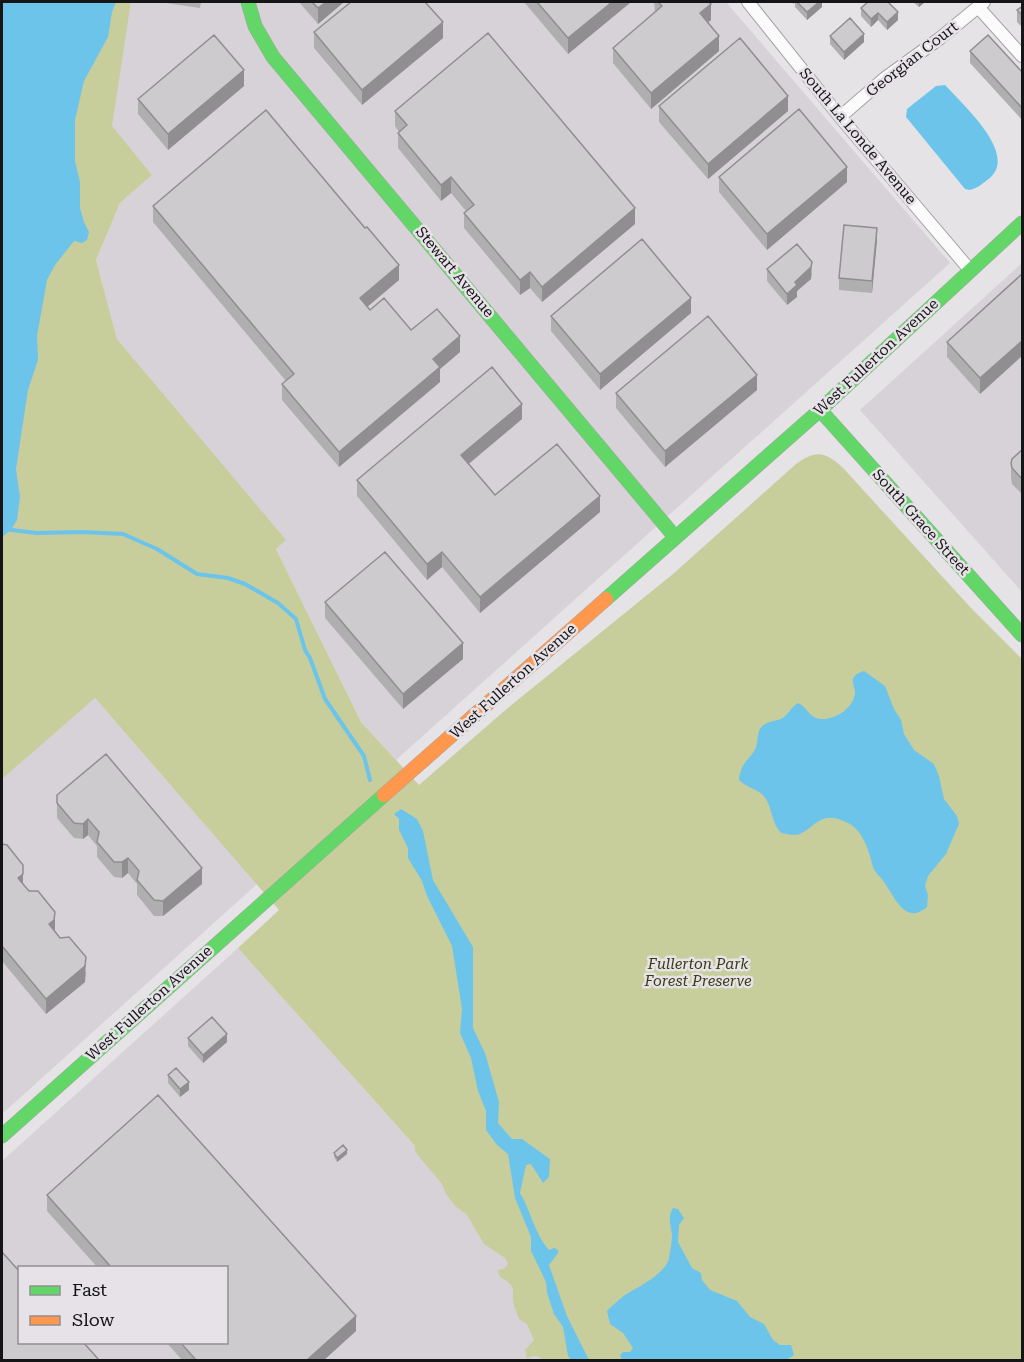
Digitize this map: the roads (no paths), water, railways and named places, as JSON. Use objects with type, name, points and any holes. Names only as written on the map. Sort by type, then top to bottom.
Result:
[{"type":"street","name":"Stewart Avenue","points":[[248,2],[262,43],[277,63],[298,85],[675,537]]},
{"type":"street","name":"South La Londe Avenue","points":[[748,2],[840,117],[970,270]]},
{"type":"street","name":"Georgian Court","points":[[840,117],[885,78],[939,39],[981,4]]},
{"type":"street","points":[[981,4],[1023,56]]},
{"type":"street","name":"West Fullerton Avenue","points":[[2,1136],[196,960],[820,410],[1023,223]]},
{"type":"street","name":"South Grace Street","points":[[820,410],[1023,634]]},
{"type":"water","points":[[2,2],[116,2],[108,37],[84,81],[75,120],[75,161],[80,182],[80,208],[89,232],[87,240],[82,243],[74,241],[55,265],[47,280],[37,336],[38,360],[28,390],[16,469],[20,497],[17,520],[11,530],[2,537]]},
{"type":"water","points":[[945,85],[984,129],[993,143],[997,156],[997,168],[990,178],[970,190],[965,189],[906,117],[907,109],[936,86]]},
{"type":"water","points":[[864,671],[885,686],[901,720],[904,734],[914,750],[934,764],[944,799],[957,816],[959,824],[946,854],[928,876],[925,886],[928,895],[927,907],[919,912],[907,911],[897,902],[874,869],[864,841],[853,826],[841,820],[828,818],[818,821],[800,834],[781,833],[775,825],[768,803],[763,796],[739,780],[744,764],[756,747],[758,733],[762,726],[781,719],[798,703],[816,718],[835,717],[851,704],[855,693],[853,679]]},
{"type":"water","points":[[401,809],[417,819],[423,831],[433,880],[473,947],[473,1028],[485,1053],[499,1102],[498,1123],[512,1139],[522,1139],[550,1159],[549,1177],[543,1183],[531,1164],[526,1165],[520,1193],[544,1243],[549,1250],[554,1248],[558,1250],[549,1265],[567,1316],[589,1360],[571,1360],[568,1356],[563,1327],[554,1314],[546,1282],[531,1251],[531,1237],[515,1198],[508,1154],[497,1145],[486,1130],[486,1111],[478,1091],[471,1058],[460,1033],[462,1009],[452,946],[422,881],[408,858],[408,848],[399,830],[399,819],[394,814]]},
{"type":"water","points":[[673,1208],[678,1209],[684,1218],[679,1225],[678,1242],[692,1268],[701,1273],[702,1280],[710,1290],[737,1301],[750,1317],[764,1324],[773,1340],[780,1345],[791,1345],[794,1355],[788,1359],[622,1360],[620,1355],[623,1352],[630,1352],[633,1348],[623,1333],[610,1324],[607,1311],[625,1295],[658,1274],[667,1263],[672,1241],[670,1218]]},
{"type":"waterway","points":[[11,530],[37,533],[123,534],[157,549],[197,574],[228,578],[245,584],[278,603],[296,619],[305,650],[325,699],[364,756],[370,780]]},
{"type":"park label","name":"Fullerton Park Forest Preserve","points":[[698,972]]}]
